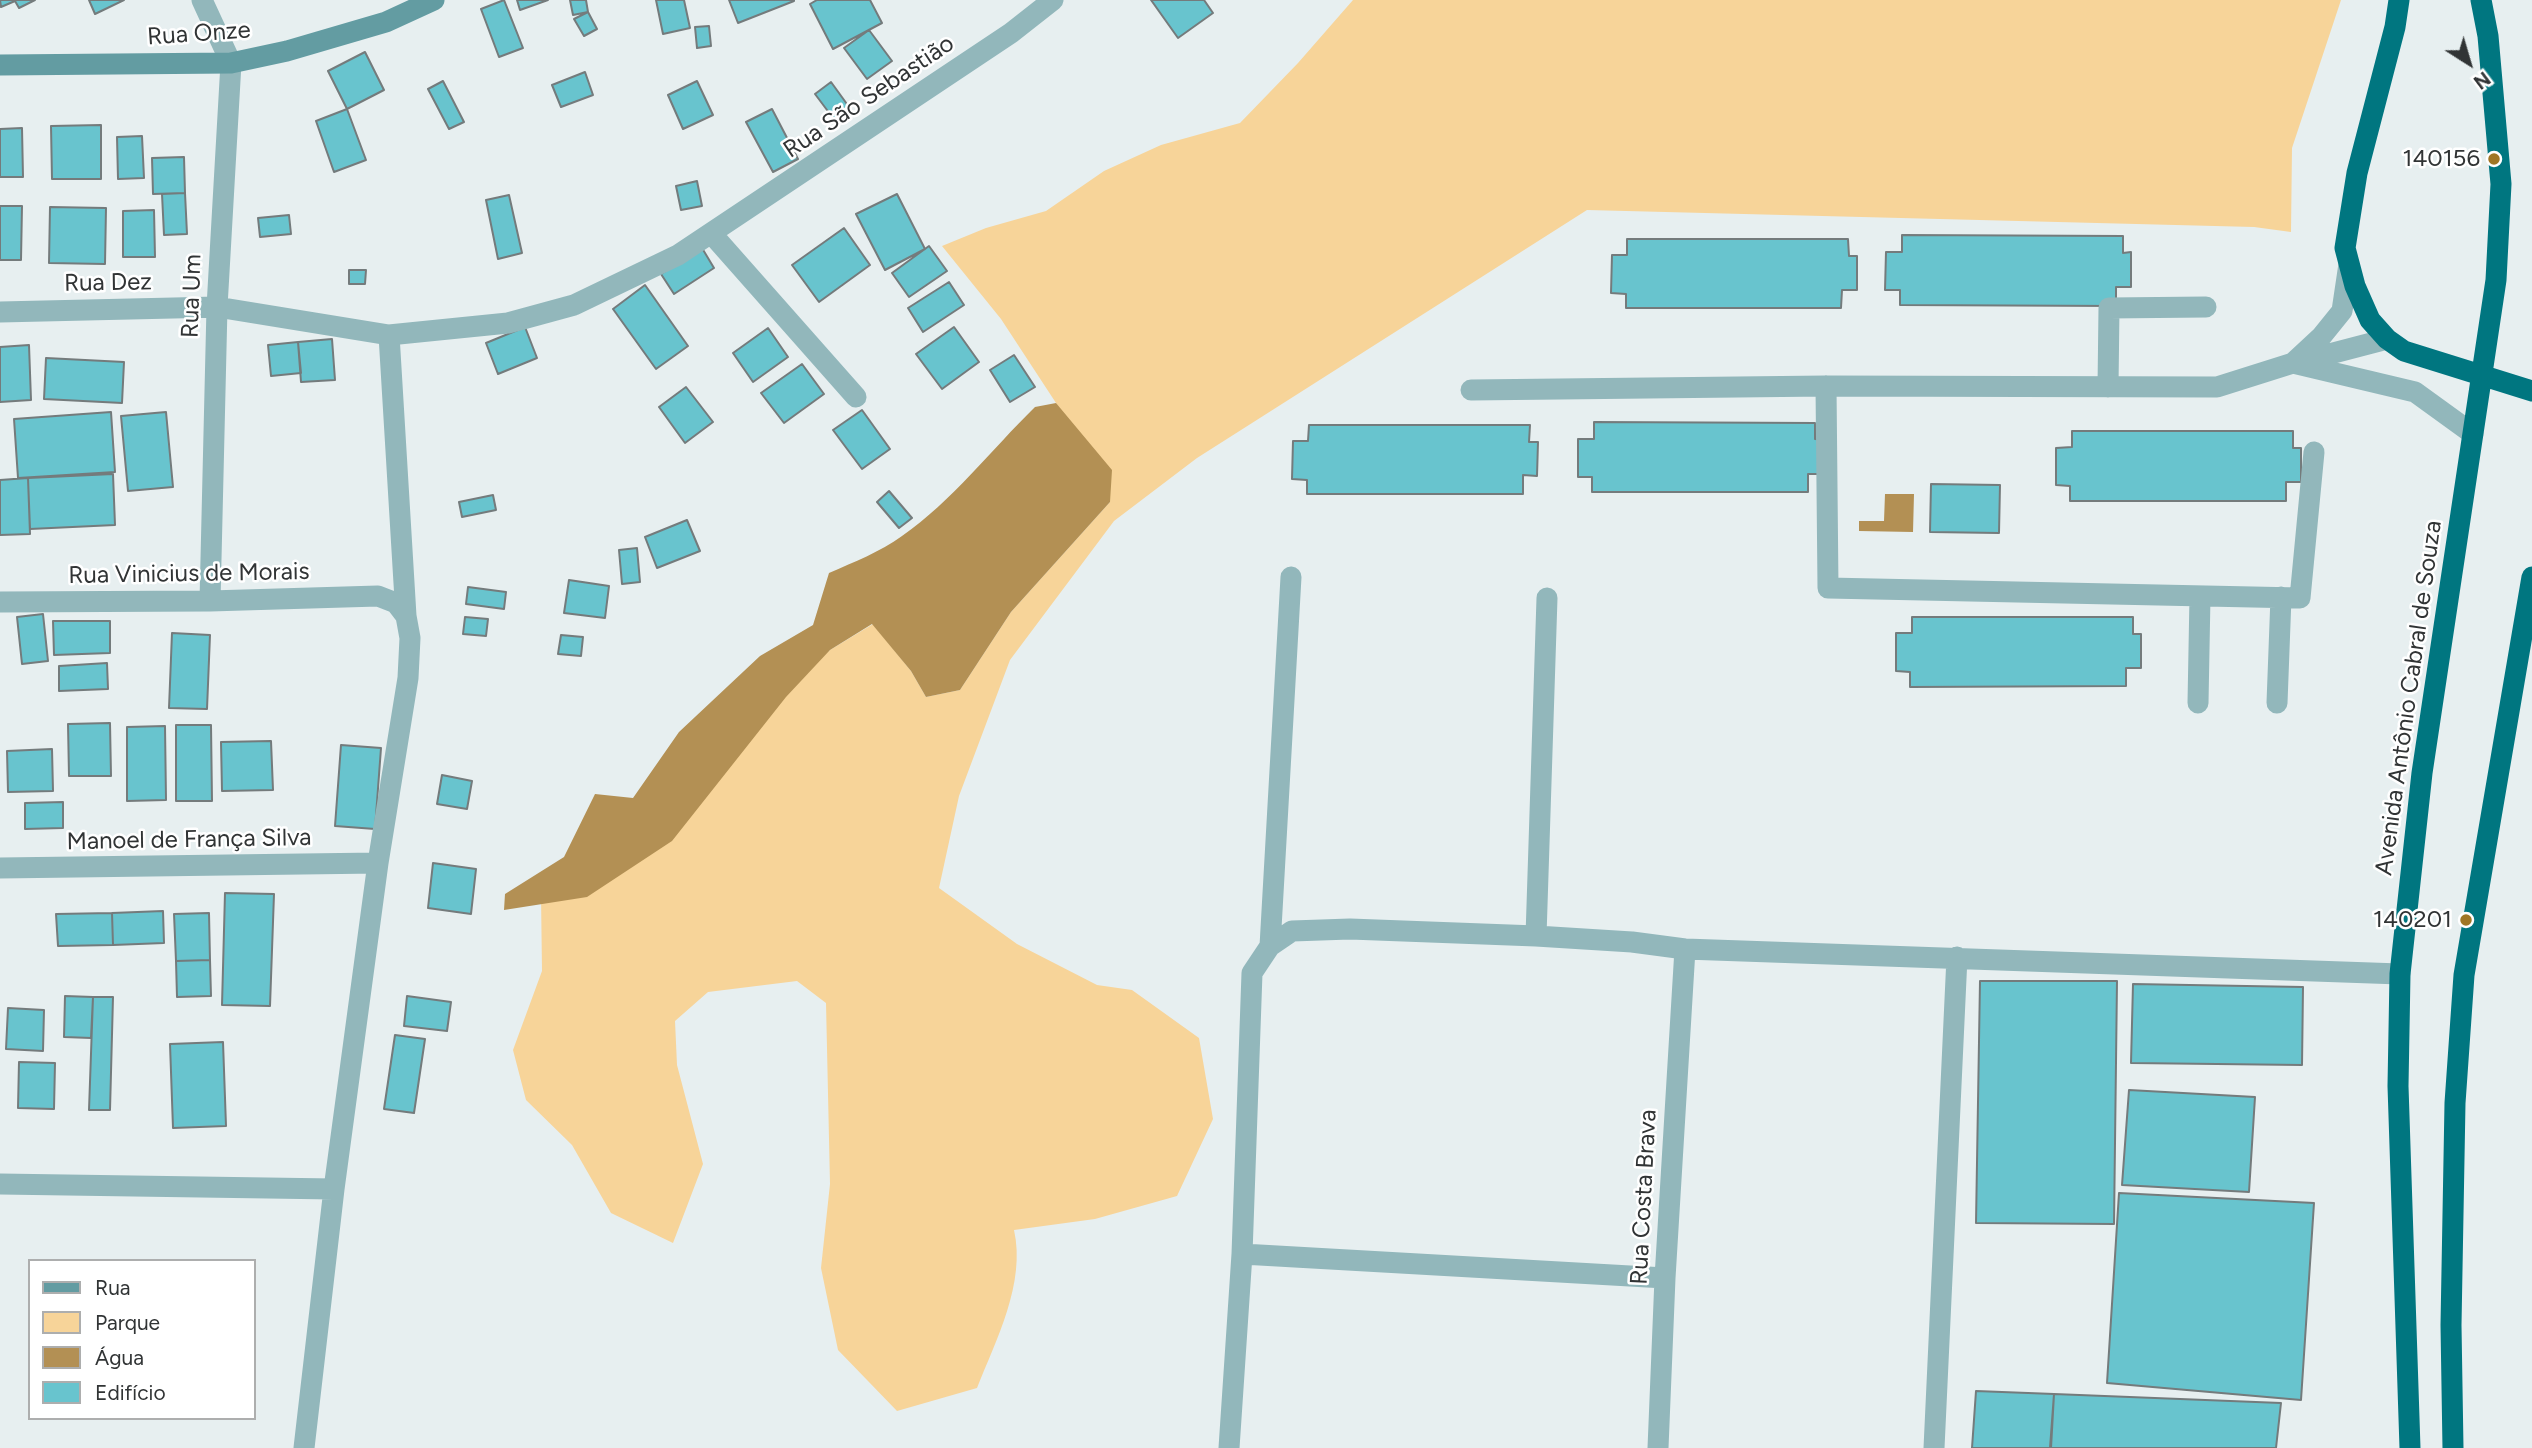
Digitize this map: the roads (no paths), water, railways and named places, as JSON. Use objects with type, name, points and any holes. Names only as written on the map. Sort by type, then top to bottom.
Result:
[{"type":"highway","points":[[2399,0],[2395,27],[2357,173],[2345,248],[2355,286],[2370,320],[2387,339],[2404,351],[2532,391]]},
{"type":"highway","name":"Avenida Antônio Cabral de Souza","points":[[2410,1448],[2398,1086],[2400,974],[2422,773],[2496,280],[2501,184],[2488,36],[2480,0]]},
{"type":"highway","points":[[2453,1448],[2451,1325],[2455,1117],[2464,975],[2532,577]]},
{"type":"street","name":"Rua Um","points":[[202,0],[231,63],[217,307],[210,601]]},
{"type":"street","name":"Rua Onze","points":[[0,65],[231,63],[287,51],[386,22],[434,0]]},
{"type":"street","name":"Rua São Sebastião","points":[[217,307],[388,335],[508,323],[574,305],[678,255],[1011,33],[1053,0]]},
{"type":"street","points":[[711,233],[856,397]]},
{"type":"street","points":[[2293,363],[2342,311],[2349,264]]},
{"type":"street","name":"Rua Dez","points":[[0,312],[217,307]]},
{"type":"street","points":[[2108,387],[2109,308],[2206,307]]},
{"type":"street","points":[[304,1448],[334,1189],[378,863],[408,678],[410,638],[406,616],[388,335]]},
{"type":"street","points":[[1471,390],[1826,386],[2217,387],[2293,363],[2387,339]]},
{"type":"street","points":[[2293,363],[2415,392],[2473,433]]},
{"type":"street","points":[[1826,386],[1828,588],[2300,598],[2314,452]]},
{"type":"street","points":[[1270,946],[1291,577]]},
{"type":"street","name":"Rua Vinicius de Morais","points":[[0,603],[378,596],[396,603],[406,616]]},
{"type":"street","points":[[2198,703],[2200,596]]},
{"type":"street","points":[[2277,703],[2281,597]]},
{"type":"street","points":[[1536,936],[1548,598]]},
{"type":"street","name":"Manoel de França Silva","points":[[0,869],[378,863]]},
{"type":"street","points":[[1229,1448],[1242,1254],[1252,972],[1270,946],[1292,931],[1350,929],[1536,936],[1632,942],[1685,949],[2400,974]]},
{"type":"street","name":"Rua Costa Brava","points":[[1658,1448],[1665,1278],[1685,949]]},
{"type":"street","points":[[1934,1448],[1957,957]]},
{"type":"street","points":[[0,1184],[334,1189]]},
{"type":"street","points":[[1242,1254],[1665,1278]]},
{"type":"water","points":[[1056,403],[1112,470],[1110,502],[1011,612],[960,690],[926,697],[911,671],[872,624],[830,650],[786,697],[672,841],[587,897],[504,910],[505,894],[564,857],[595,794],[633,798],[679,732],[760,656],[813,625],[829,573],[894,542],[938,507],[1035,407]]},
{"type":"water","points":[[1885,494],[1914,494],[1913,532],[1859,531],[1859,521],[1884,521]]},
{"type":"place","name":"140156","points":[[2494,159]]},
{"type":"place","name":"140201","points":[[2466,920]]}]
